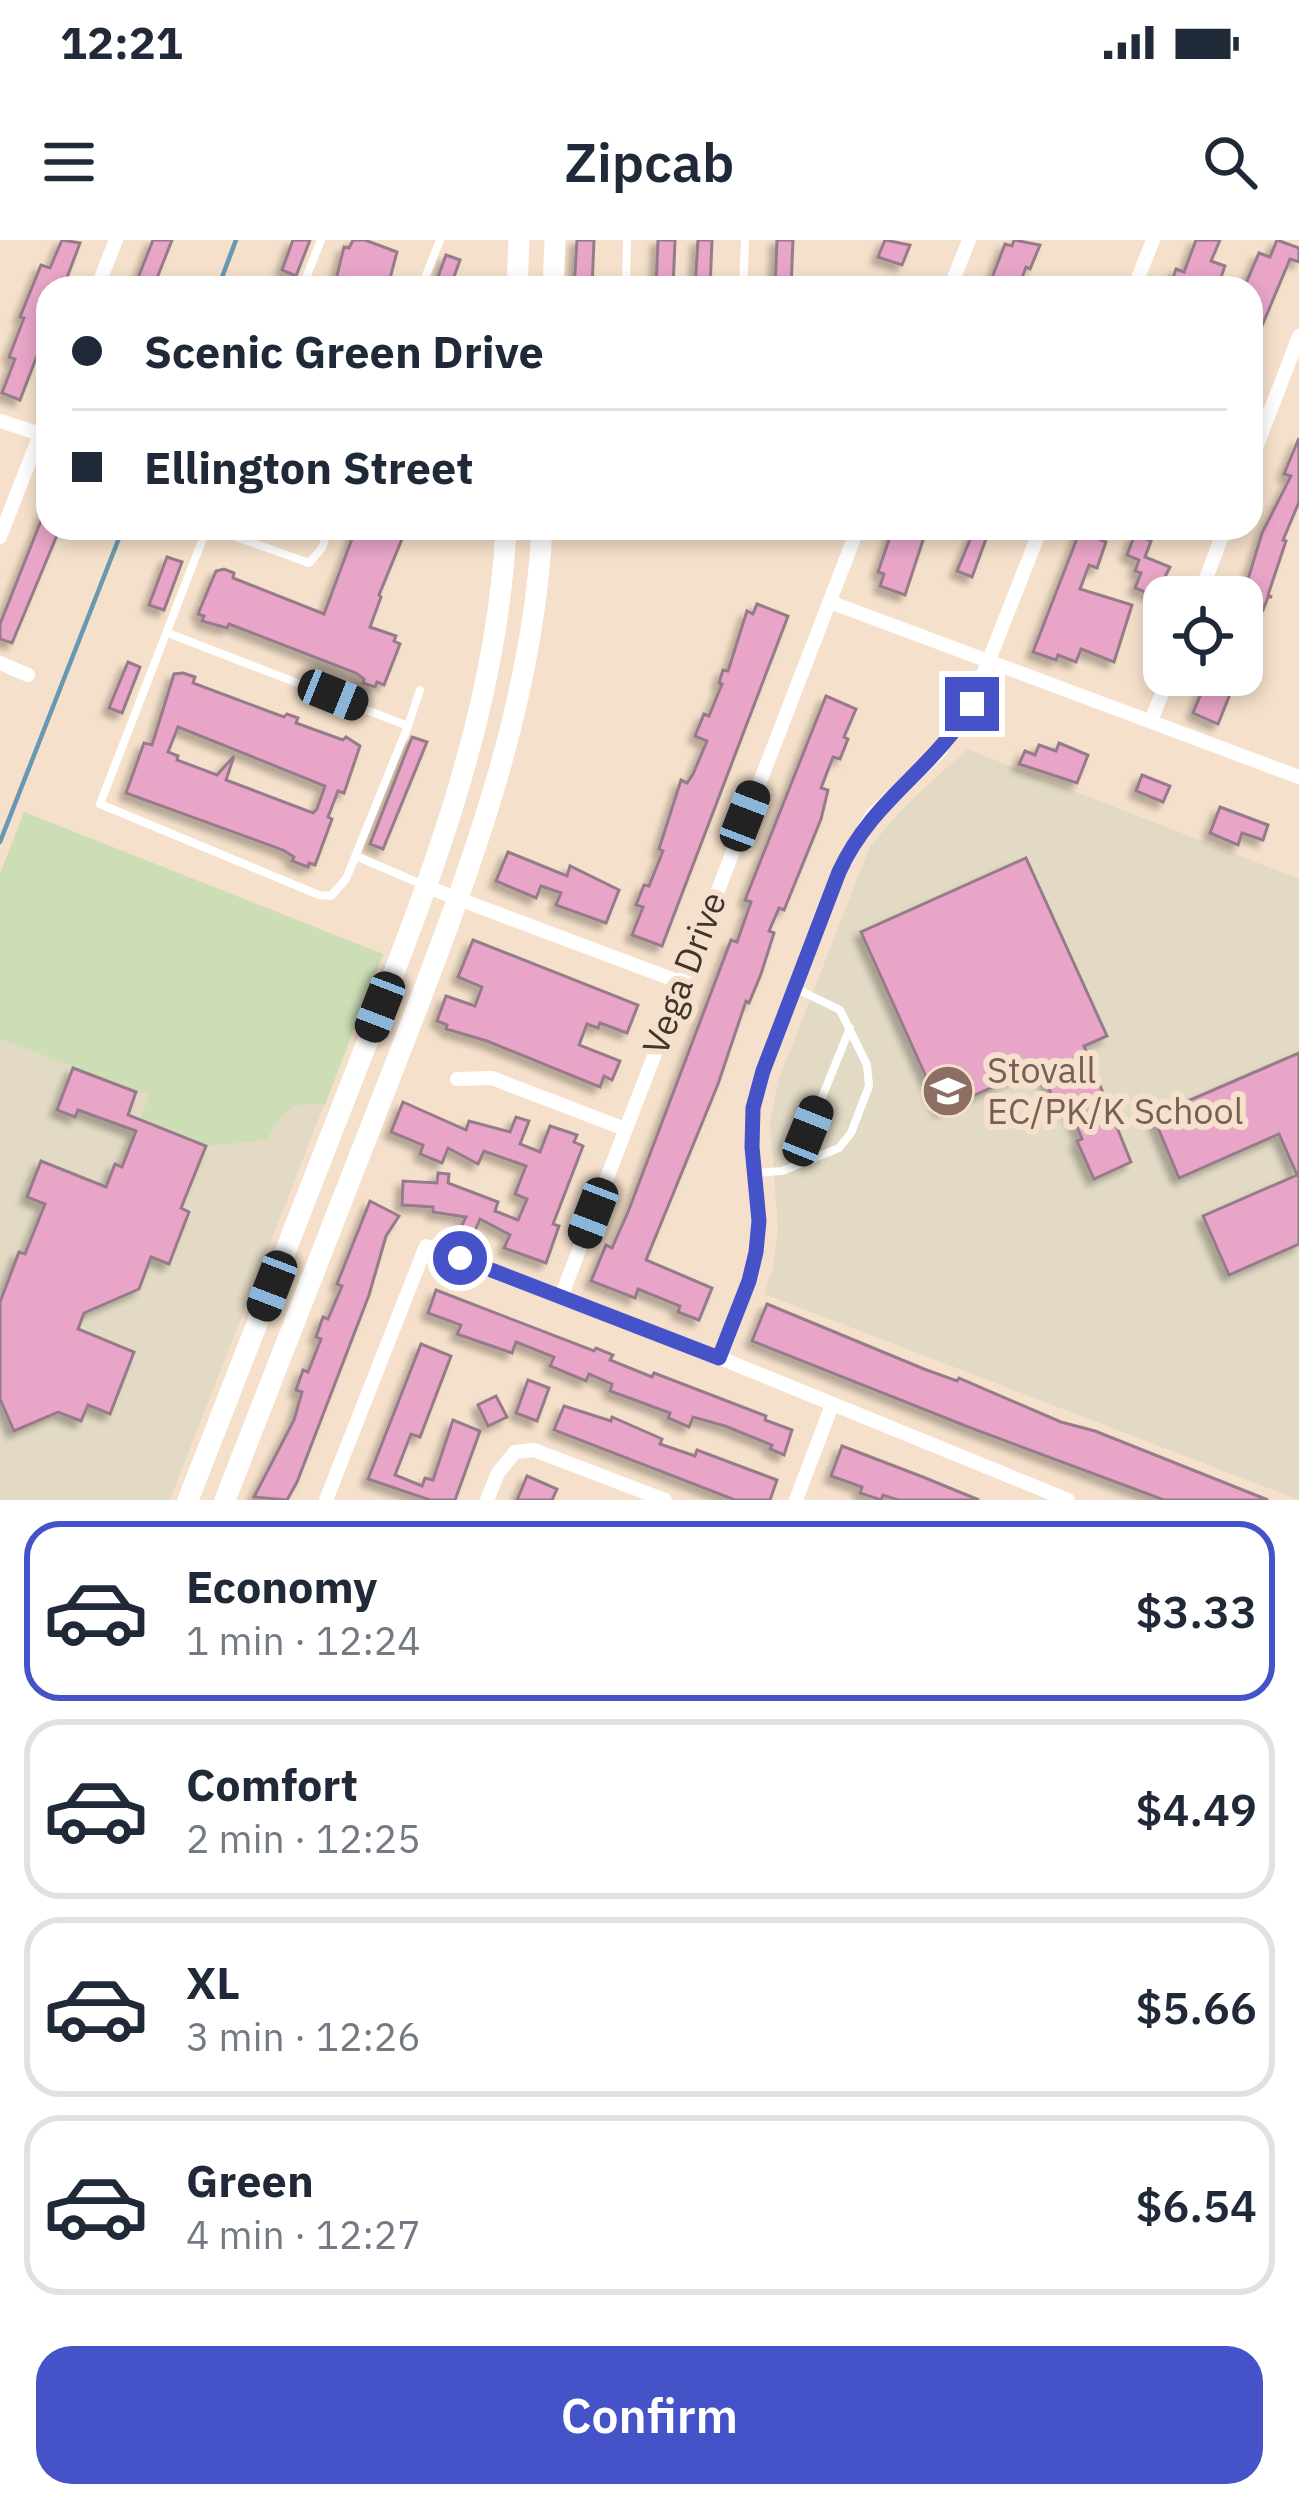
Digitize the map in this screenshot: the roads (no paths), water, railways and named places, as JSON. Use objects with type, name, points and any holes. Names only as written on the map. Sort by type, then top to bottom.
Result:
[{"type":"main road","points":[[518,276],[519,240]]},
{"type":"main road","points":[[554,276],[555,240]]},
{"type":"main road","points":[[188,1500],[427,887],[466,769],[493,650],[505,540]]},
{"type":"main road","points":[[225,1500],[458,899],[496,782],[526,656],[540,540]]},
{"type":"main road","points":[[493,650],[526,656]]},
{"type":"main road","points":[[334,1127],[366,1138]]},
{"type":"main road","points":[[241,1366],[272,1378]]},
{"type":"street","points":[[102,276],[116,240]]},
{"type":"street","points":[[955,276],[969,240]]},
{"type":"street","points":[[1139,276],[1153,240]]},
{"type":"street","points":[[1263,430],[1299,336]]},
{"type":"street","points":[[0,421],[36,433]]},
{"type":"street","points":[[0,537],[36,444]]},
{"type":"street","name":"Vega Drive","points":[[561,1297],[853,540]]},
{"type":"street","points":[[719,1358],[756,1252],[759,1221],[753,1108],[794,988],[853,842],[872,815],[955,732],[972,704],[1036,540]]},
{"type":"street","points":[[1206,576],[1220,540]]},
{"type":"street","points":[[830,602],[1299,777]]},
{"type":"street","points":[[0,663],[28,675]]},
{"type":"street","points":[[1151,721],[1160,696]]},
{"type":"street","points":[[427,887],[680,982]]},
{"type":"street","points":[[457,1079],[492,1078],[625,1129]]},
{"type":"street","points":[[326,1500],[426,1246],[719,1358],[1068,1500]]},
{"type":"street","points":[[796,1500],[832,1405]]},
{"type":"street","points":[[487,1500],[497,1473],[515,1452],[534,1450],[665,1500]]},
{"type":"lane","points":[[307,276],[321,240]]},
{"type":"lane","points":[[426,276],[440,240]]},
{"type":"lane","points":[[626,276],[627,240]]},
{"type":"lane","points":[[744,276],[745,240]]},
{"type":"lane","points":[[204,540],[100,804],[331,896],[346,879],[421,690]]},
{"type":"lane","points":[[243,540],[309,563],[325,540]]},
{"type":"lane","points":[[168,633],[408,726]]},
{"type":"lane","points":[[356,856],[427,887]]},
{"type":"lane","points":[[754,1174],[795,1166],[839,1148],[851,1133],[870,1076],[839,1010],[794,988]]},
{"type":"lane","points":[[795,1166],[850,1028]]},
{"type":"waterway","points":[[222,276],[236,240]]},
{"type":"waterway","points":[[0,842],[118,540]]},
{"type":"place","name":"Stovall EC/PK/K School","points":[[948,1091]]}]
